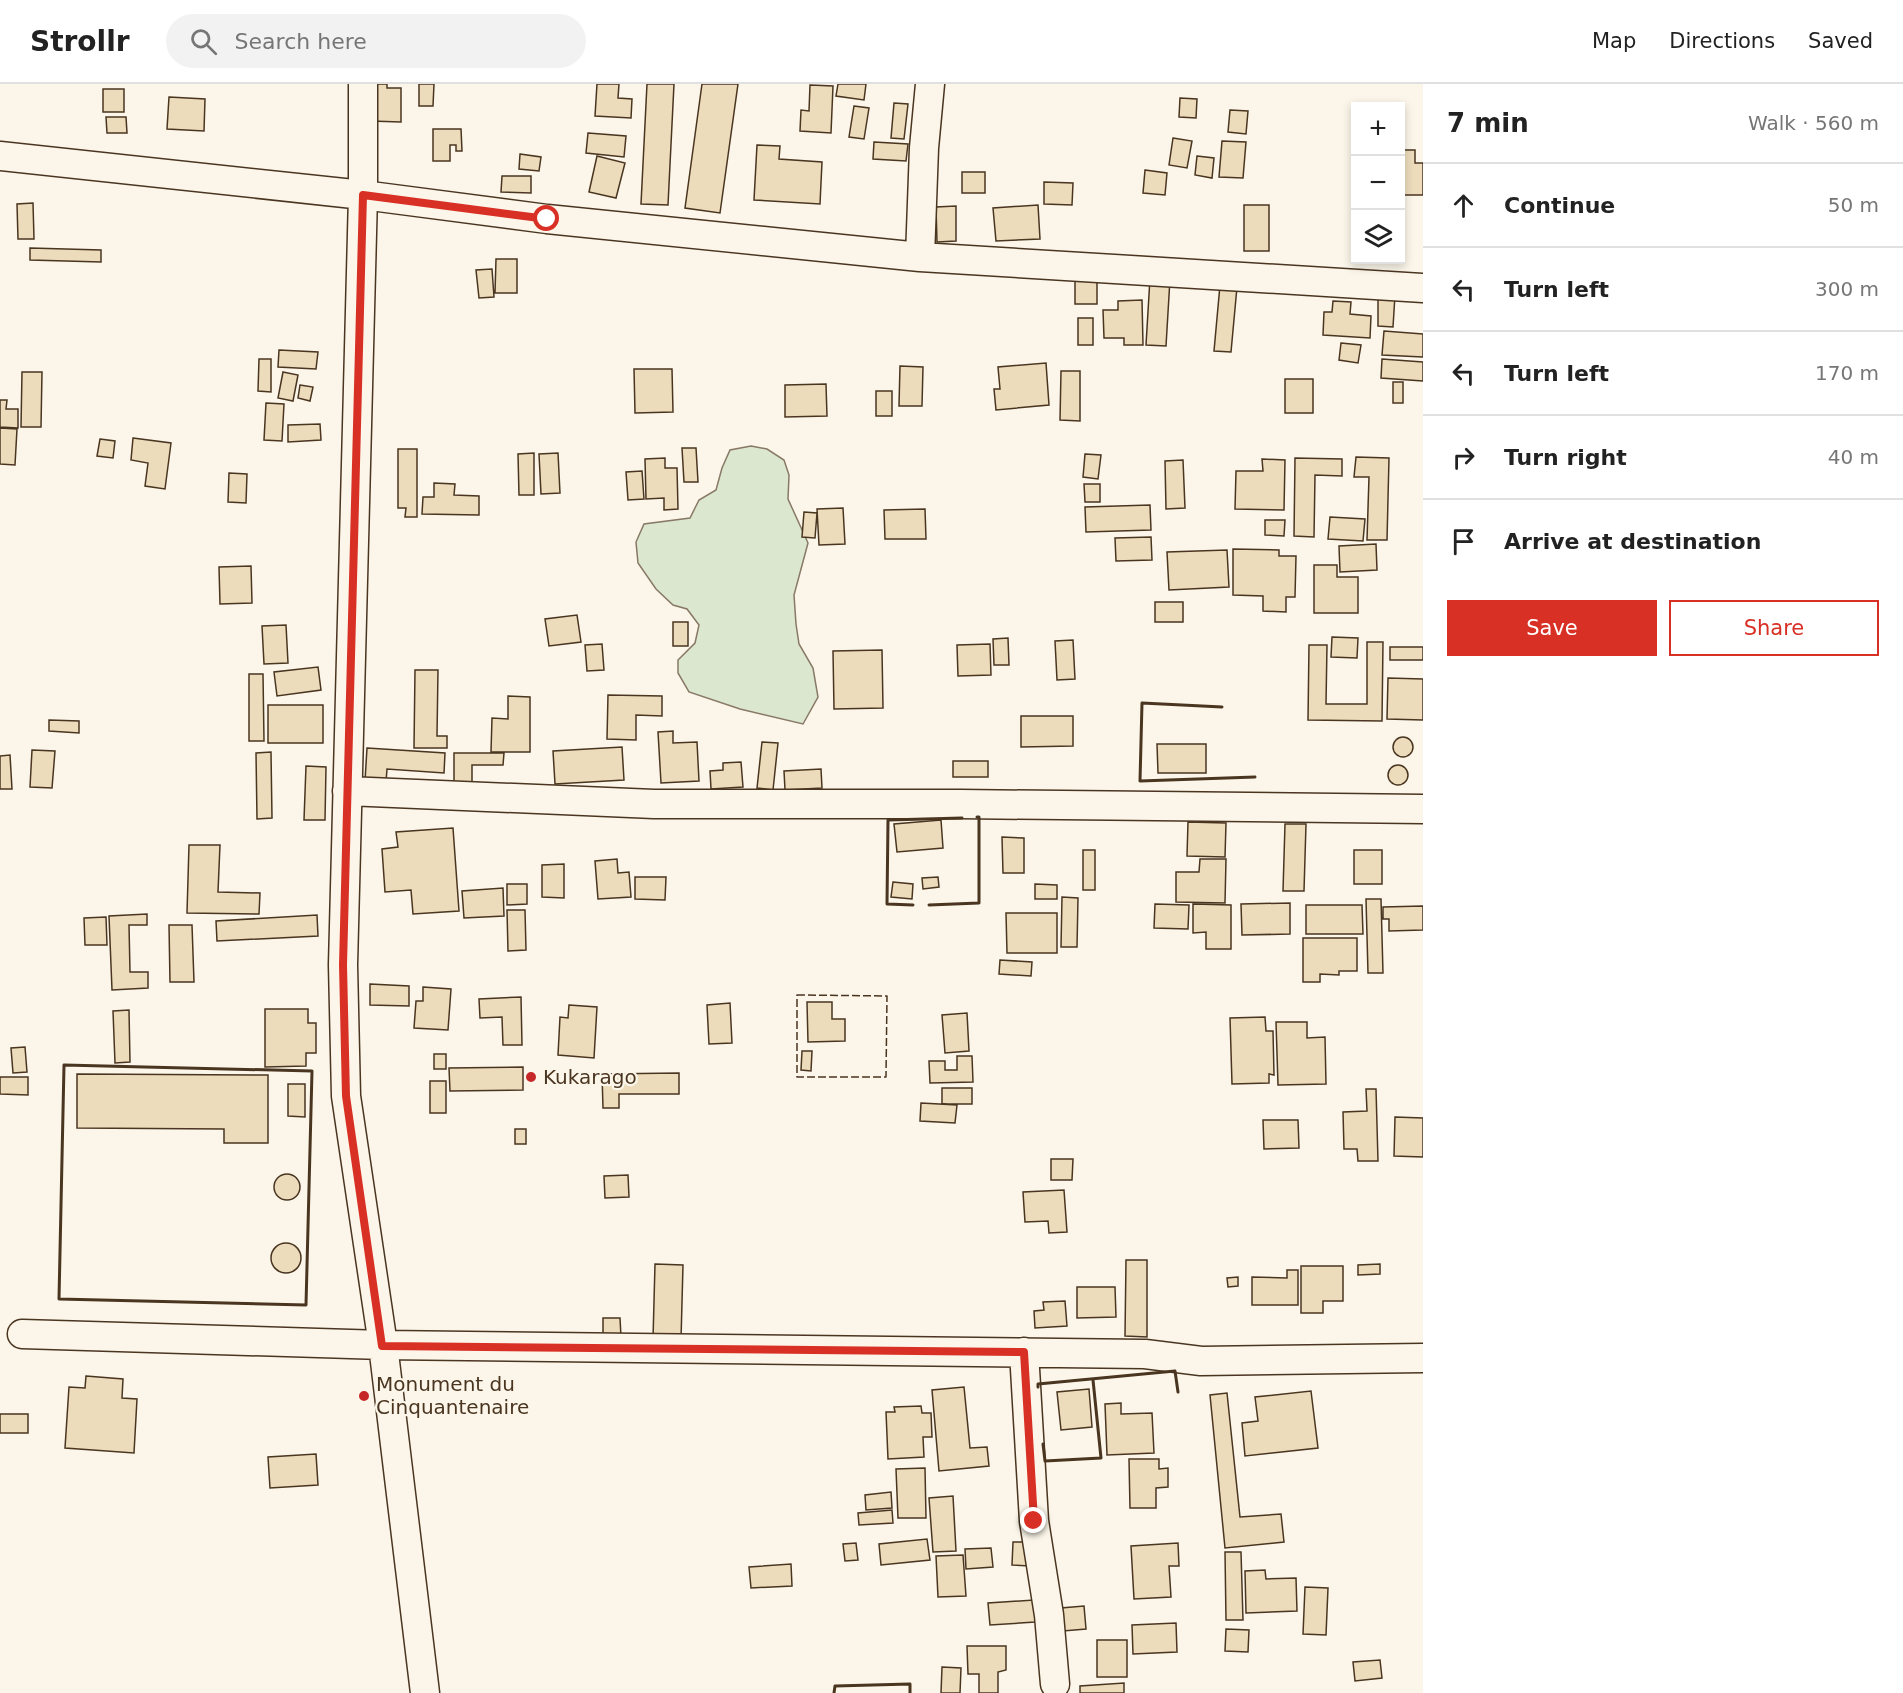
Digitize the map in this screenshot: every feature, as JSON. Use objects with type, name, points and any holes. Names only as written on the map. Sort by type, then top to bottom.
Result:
[{"type":"street","points":[[363,84],[363,195],[343,965],[346,1096],[382,1346],[425,1693]]},
{"type":"street","points":[[920,257],[924,148],[930,84]]},
{"type":"street","points":[[0,156],[363,195],[547,219],[920,257],[1423,288]]},
{"type":"street","points":[[347,791],[654,804],[960,804],[1423,809]]},
{"type":"street","points":[[22,1334],[382,1346],[1145,1354],[1201,1361],[1423,1358]]},
{"type":"street","points":[[1024,1352],[1034,1521],[1049,1615],[1055,1684]]},
{"type":"green space","points":[[751,446],[767,449],[784,460],[789,475],[788,499],[808,543],[794,595],[799,644],[813,668],[818,697],[803,724],[740,709],[689,692],[678,673],[678,660],[695,643],[699,625],[687,609],[673,605],[656,589],[638,563],[636,542],[644,524],[690,518],[699,500],[716,490],[730,450]]},
{"type":"building","points":[[370,84],[387,84],[387,88],[401,88],[401,122],[370,121]]},
{"type":"building","points":[[419,84],[434,84],[433,106],[419,106]]},
{"type":"building","points":[[597,84],[619,84],[618,98],[632,99],[631,118],[595,116]]},
{"type":"building","points":[[647,84],[674,84],[668,205],[641,204]]},
{"type":"building","points":[[702,84],[738,84],[720,213],[685,208]]},
{"type":"building","points":[[838,84],[866,84],[864,100],[836,96]]},
{"type":"building","points":[[810,85],[833,86],[831,133],[800,131],[801,110],[809,111]]},
{"type":"building","points":[[103,89],[124,89],[124,112],[103,112]]},
{"type":"building","points":[[169,97],[205,99],[204,131],[167,129]]},
{"type":"building","points":[[1180,98],[1197,99],[1196,118],[1179,117]]},
{"type":"building","points":[[894,103],[908,104],[904,139],[891,138]]},
{"type":"building","points":[[854,106],[869,108],[864,139],[849,137]]},
{"type":"building","points":[[1230,110],[1248,111],[1246,134],[1228,132]]},
{"type":"building","points":[[106,117],[126,117],[127,133],[107,133]]},
{"type":"building","points":[[433,129],[461,129],[462,151],[456,151],[456,145],[450,145],[450,161],[433,161]]},
{"type":"building","points":[[588,133],[626,136],[624,157],[586,153]]},
{"type":"building","points":[[1173,138],[1192,141],[1187,168],[1169,165]]},
{"type":"building","points":[[1222,141],[1246,142],[1243,178],[1219,177]]},
{"type":"building","points":[[874,142],[908,144],[906,161],[873,159]]},
{"type":"building","points":[[757,145],[780,146],[779,159],[822,162],[820,204],[754,200]]},
{"type":"building","points":[[1405,150],[1415,150],[1415,163],[1423,163],[1423,195],[1405,195]]},
{"type":"building","points":[[520,154],[541,157],[539,171],[519,169]]},
{"type":"building","points":[[597,156],[625,163],[616,198],[589,192]]},
{"type":"building","points":[[1197,156],[1214,158],[1212,178],[1195,175]]},
{"type":"building","points":[[1145,170],[1167,173],[1165,195],[1143,193]]},
{"type":"building","points":[[962,172],[985,172],[985,193],[962,193]]},
{"type":"building","points":[[502,176],[531,176],[531,193],[501,192]]},
{"type":"building","points":[[1044,182],[1073,183],[1072,205],[1044,204]]},
{"type":"building","points":[[33,203],[34,239],[18,239],[17,204]]},
{"type":"building","points":[[1038,205],[1040,239],[996,241],[993,208]]},
{"type":"building","points":[[1244,205],[1269,205],[1269,251],[1244,251]]},
{"type":"building","points":[[956,206],[956,241],[937,242],[936,207]]},
{"type":"building","points":[[30,248],[101,250],[101,262],[30,260]]},
{"type":"building","points":[[496,259],[517,259],[517,293],[495,293]]},
{"type":"building","points":[[492,269],[494,297],[479,298],[476,270]]},
{"type":"building","points":[[1075,278],[1097,278],[1097,304],[1075,304]]},
{"type":"building","points":[[1150,278],[1170,279],[1166,346],[1146,345]]},
{"type":"building","points":[[1220,285],[1237,287],[1231,352],[1214,351]]},
{"type":"building","points":[[1378,295],[1395,295],[1393,327],[1378,326]]},
{"type":"building","points":[[1142,300],[1143,345],[1124,345],[1124,338],[1104,338],[1103,310],[1118,310],[1118,301]]},
{"type":"building","points":[[1333,301],[1351,302],[1350,314],[1371,316],[1370,338],[1323,335],[1324,312],[1332,312]]},
{"type":"building","points":[[1078,318],[1093,318],[1093,345],[1078,345]]},
{"type":"building","points":[[1384,331],[1423,334],[1423,357],[1382,355]]},
{"type":"building","points":[[1341,343],[1361,345],[1358,363],[1339,360]]},
{"type":"building","points":[[279,350],[318,352],[316,369],[278,367]]},
{"type":"building","points":[[259,359],[271,359],[271,392],[258,391]]},
{"type":"building","points":[[1382,359],[1423,362],[1423,381],[1381,378]]},
{"type":"building","points":[[1046,363],[1049,405],[996,410],[994,389],[1000,389],[998,367]]},
{"type":"building","points":[[900,366],[923,367],[922,406],[899,406]]},
{"type":"building","points":[[634,369],[672,369],[673,412],[635,413]]},
{"type":"building","points":[[1061,371],[1080,371],[1080,421],[1060,420]]},
{"type":"building","points":[[22,372],[42,372],[41,427],[21,427]]},
{"type":"building","points":[[283,372],[298,375],[293,401],[278,398]]},
{"type":"building","points":[[1285,379],[1313,379],[1313,413],[1285,413]]},
{"type":"building","points":[[1393,382],[1403,382],[1403,403],[1393,403]]},
{"type":"building","points":[[826,384],[827,416],[785,417],[785,385]]},
{"type":"building","points":[[300,385],[313,387],[310,401],[298,398]]},
{"type":"building","points":[[876,391],[892,391],[892,416],[876,416]]},
{"type":"building","points":[[0,400],[7,400],[6,409],[18,409],[18,428],[0,427]]},
{"type":"building","points":[[266,403],[284,404],[282,441],[264,440]]},
{"type":"building","points":[[320,424],[321,440],[288,442],[288,425]]},
{"type":"building","points":[[0,428],[17,429],[15,465],[0,464]]},
{"type":"building","points":[[133,438],[171,443],[165,489],[145,486],[148,463],[131,460]]},
{"type":"building","points":[[100,439],[115,441],[113,458],[97,456]]},
{"type":"building","points":[[682,448],[696,448],[698,482],[684,482]]},
{"type":"building","points":[[398,449],[417,449],[417,517],[405,517],[406,508],[398,508]]},
{"type":"building","points":[[534,453],[534,495],[519,495],[518,454]]},
{"type":"building","points":[[558,453],[560,493],[541,494],[539,454]]},
{"type":"building","points":[[1085,454],[1101,455],[1098,479],[1083,477]]},
{"type":"building","points":[[1356,457],[1389,458],[1387,540],[1367,540],[1369,477],[1354,477]]},
{"type":"building","points":[[665,458],[665,468],[677,468],[678,509],[664,510],[664,498],[646,499],[645,459]]},
{"type":"building","points":[[1295,458],[1342,459],[1342,476],[1315,475],[1314,537],[1294,536]]},
{"type":"building","points":[[1262,459],[1285,460],[1284,510],[1235,509],[1236,471],[1263,471]]},
{"type":"building","points":[[1183,460],[1185,508],[1166,509],[1165,461]]},
{"type":"building","points":[[642,471],[644,499],[628,500],[626,472]]},
{"type":"building","points":[[229,473],[247,474],[246,503],[228,502]]},
{"type":"building","points":[[434,483],[455,484],[454,495],[479,496],[479,515],[422,514],[423,497],[434,497]]},
{"type":"building","points":[[1084,484],[1100,484],[1100,502],[1085,502]]},
{"type":"building","points":[[1150,505],[1151,530],[1086,532],[1085,507]]},
{"type":"building","points":[[843,508],[845,544],[819,545],[817,509]]},
{"type":"building","points":[[925,509],[926,539],[885,539],[884,510]]},
{"type":"building","points":[[804,512],[817,513],[815,538],[802,537]]},
{"type":"building","points":[[1330,517],[1365,519],[1363,541],[1328,539]]},
{"type":"building","points":[[1265,520],[1285,520],[1284,536],[1265,535]]},
{"type":"building","points":[[1151,537],[1152,560],[1116,561],[1115,538]]},
{"type":"building","points":[[1376,544],[1377,570],[1340,572],[1339,546]]},
{"type":"building","points":[[1233,549],[1279,550],[1279,556],[1296,556],[1295,597],[1286,597],[1286,612],[1263,611],[1263,596],[1233,595]]},
{"type":"building","points":[[1227,550],[1229,587],[1169,590],[1167,552]]},
{"type":"building","points":[[1314,565],[1337,565],[1337,577],[1358,577],[1358,613],[1314,613]]},
{"type":"building","points":[[251,566],[252,603],[220,604],[219,567]]},
{"type":"building","points":[[1155,602],[1183,602],[1183,622],[1155,622]]},
{"type":"building","points":[[577,615],[581,642],[549,646],[545,619]]},
{"type":"building","points":[[673,622],[688,622],[688,646],[673,646]]},
{"type":"building","points":[[286,625],[288,663],[264,664],[262,626]]},
{"type":"building","points":[[1332,637],[1358,638],[1357,658],[1331,657]]},
{"type":"building","points":[[1008,638],[1009,665],[994,665],[993,639]]},
{"type":"building","points":[[1073,640],[1075,679],[1057,680],[1055,641]]},
{"type":"building","points":[[1367,642],[1383,642],[1382,721],[1308,720],[1309,645],[1327,645],[1326,704],[1367,704]]},
{"type":"building","points":[[602,644],[604,670],[587,671],[585,645]]},
{"type":"building","points":[[990,644],[991,675],[958,676],[957,645]]},
{"type":"building","points":[[1390,647],[1423,647],[1423,660],[1390,660]]},
{"type":"building","points":[[882,650],[883,708],[834,709],[833,651]]},
{"type":"building","points":[[318,667],[321,690],[277,696],[274,672]]},
{"type":"building","points":[[415,670],[438,670],[437,736],[447,736],[447,748],[414,748]]},
{"type":"building","points":[[249,674],[263,674],[264,741],[249,741]]},
{"type":"building","points":[[1388,678],[1423,679],[1423,720],[1387,719]]},
{"type":"building","points":[[608,695],[662,696],[662,716],[636,715],[636,740],[607,739]]},
{"type":"building","points":[[508,696],[530,697],[530,752],[491,752],[492,718],[508,719]]},
{"type":"building","points":[[268,705],[323,705],[323,743],[268,743]]},
{"type":"building","points":[[1021,716],[1073,716],[1073,746],[1021,747]]},
{"type":"building","points":[[49,720],[79,721],[79,733],[49,731]]},
{"type":"building","points":[[673,731],[673,743],[697,742],[699,781],[661,783],[658,732]]},
{"type":"building","points":[[1399,737],[1407,737],[1413,743],[1413,751],[1407,757],[1399,757],[1393,751],[1393,743]]},
{"type":"building","points":[[762,742],[778,743],[773,790],[757,788]]},
{"type":"building","points":[[1157,744],[1206,744],[1206,773],[1158,773]]},
{"type":"building","points":[[622,747],[624,780],[555,784],[553,751]]},
{"type":"building","points":[[367,748],[445,753],[444,773],[387,769],[386,782],[365,781]]},
{"type":"building","points":[[32,750],[55,751],[52,788],[30,787]]},
{"type":"building","points":[[271,752],[272,818],[257,819],[256,753]]},
{"type":"building","points":[[454,753],[504,753],[503,765],[472,765],[472,782],[454,782]]},
{"type":"building","points":[[10,755],[12,789],[0,789],[0,756]]},
{"type":"building","points":[[953,761],[988,761],[988,777],[953,777]]},
{"type":"building","points":[[741,762],[743,787],[711,789],[710,771],[723,770],[723,763]]},
{"type":"building","points":[[1394,765],[1402,765],[1408,771],[1408,779],[1402,785],[1394,785],[1388,779],[1388,771]]},
{"type":"building","points":[[306,766],[326,767],[325,820],[304,820]]},
{"type":"building","points":[[821,769],[822,788],[785,790],[784,771]]},
{"type":"building","points":[[941,820],[943,848],[897,852],[894,824]]},
{"type":"building","points":[[1188,822],[1226,823],[1225,857],[1187,856]]},
{"type":"building","points":[[1285,824],[1306,824],[1304,891],[1283,891]]},
{"type":"building","points":[[453,828],[459,911],[413,914],[411,890],[385,892],[382,849],[398,847],[396,832]]},
{"type":"building","points":[[1002,837],[1024,838],[1024,873],[1003,873]]},
{"type":"building","points":[[189,845],[220,845],[218,892],[260,893],[259,914],[187,913]]},
{"type":"building","points":[[1083,850],[1095,850],[1095,890],[1083,890]]},
{"type":"building","points":[[1354,850],[1382,850],[1382,884],[1354,884]]},
{"type":"building","points":[[617,859],[618,873],[629,872],[631,897],[598,899],[595,861]]},
{"type":"building","points":[[1200,859],[1226,859],[1225,903],[1176,902],[1176,872],[1199,872]]},
{"type":"building","points":[[564,864],[564,898],[542,897],[542,865]]},
{"type":"building","points":[[635,877],[666,877],[665,900],[635,899]]},
{"type":"building","points":[[938,877],[939,887],[923,889],[922,878]]},
{"type":"building","points":[[893,882],[913,884],[912,899],[891,897]]},
{"type":"building","points":[[507,884],[527,884],[527,904],[507,905]]},
{"type":"building","points":[[1035,884],[1057,885],[1057,899],[1035,899]]},
{"type":"building","points":[[503,888],[504,916],[464,918],[462,891]]},
{"type":"building","points":[[1062,897],[1078,898],[1077,947],[1061,947]]},
{"type":"building","points":[[1366,899],[1381,899],[1383,973],[1368,973]]},
{"type":"building","points":[[1290,903],[1290,934],[1242,935],[1241,904]]},
{"type":"building","points":[[1155,904],[1189,905],[1188,929],[1154,928]]},
{"type":"building","points":[[1193,904],[1231,905],[1231,949],[1206,949],[1206,932],[1193,933]]},
{"type":"building","points":[[1306,905],[1362,905],[1363,934],[1306,934]]},
{"type":"building","points":[[1423,906],[1423,930],[1389,931],[1389,919],[1383,919],[1383,907]]},
{"type":"building","points":[[507,910],[525,910],[526,950],[508,951]]},
{"type":"building","points":[[1006,913],[1057,913],[1057,953],[1007,953]]},
{"type":"building","points":[[147,914],[147,925],[129,925],[130,972],[148,972],[148,988],[112,990],[109,916]]},
{"type":"building","points":[[317,915],[318,936],[217,941],[216,921]]},
{"type":"building","points":[[106,917],[107,945],[85,945],[84,918]]},
{"type":"building","points":[[169,925],[192,925],[194,982],[170,982]]},
{"type":"building","points":[[1303,938],[1357,938],[1357,971],[1339,971],[1339,975],[1320,974],[1320,982],[1303,982]]},
{"type":"building","points":[[1000,960],[1032,962],[1031,976],[999,974]]},
{"type":"building","points":[[370,984],[409,986],[409,1006],[370,1005]]},
{"type":"building","points":[[423,987],[451,989],[448,1030],[414,1028],[416,1001],[423,1001]]},
{"type":"building","points":[[521,997],[522,1045],[503,1045],[502,1017],[480,1018],[479,999]]},
{"type":"building","points":[[807,1002],[832,1002],[832,1019],[845,1019],[845,1041],[808,1042]]},
{"type":"building","points":[[730,1003],[732,1043],[709,1044],[707,1005]]},
{"type":"building","points":[[569,1005],[597,1007],[594,1058],[558,1055],[560,1017],[568,1018]]},
{"type":"building","points":[[265,1009],[308,1009],[308,1023],[316,1023],[316,1053],[306,1053],[306,1066],[265,1067]]},
{"type":"building","points":[[129,1010],[130,1062],[115,1063],[113,1011]]},
{"type":"building","points":[[967,1013],[969,1051],[945,1053],[942,1015]]},
{"type":"building","points":[[1265,1017],[1266,1031],[1273,1031],[1274,1075],[1269,1074],[1269,1083],[1232,1084],[1230,1018]]},
{"type":"building","points":[[1276,1022],[1307,1022],[1307,1038],[1325,1037],[1326,1084],[1278,1085]]},
{"type":"building","points":[[25,1047],[27,1072],[13,1073],[11,1048]]},
{"type":"building","points":[[802,1051],[812,1051],[811,1071],[801,1070]]},
{"type":"building","points":[[434,1054],[446,1054],[446,1069],[434,1069]]},
{"type":"building","points":[[957,1056],[972,1056],[973,1082],[930,1083],[929,1061],[945,1061],[945,1070],[957,1070]]},
{"type":"building","points":[[523,1067],[523,1090],[450,1091],[449,1068]]},
{"type":"building","points":[[679,1073],[679,1094],[619,1094],[619,1108],[603,1108],[602,1074]]},
{"type":"building","points":[[77,1074],[268,1075],[268,1143],[224,1143],[224,1129],[77,1128]]},
{"type":"building","points":[[0,1077],[28,1077],[28,1095],[0,1094]]},
{"type":"building","points":[[430,1081],[446,1081],[446,1113],[430,1113]]},
{"type":"building","points":[[288,1084],[305,1084],[305,1117],[288,1116]]},
{"type":"building","points":[[942,1088],[972,1088],[972,1104],[942,1104]]},
{"type":"building","points":[[1366,1089],[1376,1089],[1378,1161],[1358,1161],[1357,1149],[1344,1149],[1343,1112],[1367,1111]]},
{"type":"building","points":[[921,1103],[957,1105],[955,1123],[920,1121]]},
{"type":"building","points":[[1395,1117],[1423,1118],[1423,1157],[1394,1156]]},
{"type":"building","points":[[1263,1120],[1298,1120],[1299,1148],[1264,1149]]},
{"type":"building","points":[[515,1129],[526,1129],[526,1144],[515,1144]]},
{"type":"building","points":[[1051,1159],[1073,1159],[1072,1180],[1051,1180]]},
{"type":"building","points":[[287,1174],[296,1178],[300,1187],[296,1196],[287,1200],[278,1196],[274,1187],[278,1178]]},
{"type":"building","points":[[628,1175],[629,1197],[605,1198],[604,1176]]},
{"type":"building","points":[[1064,1190],[1067,1232],[1049,1233],[1048,1221],[1025,1222],[1023,1192]]},
{"type":"building","points":[[286,1243],[297,1247],[301,1258],[297,1269],[286,1273],[275,1269],[271,1258],[275,1247]]},
{"type":"building","points":[[1126,1260],[1147,1260],[1147,1337],[1125,1336]]},
{"type":"building","points":[[655,1264],[683,1265],[681,1340],[653,1339]]},
{"type":"building","points":[[1380,1264],[1380,1274],[1358,1275],[1358,1265]]},
{"type":"building","points":[[1301,1266],[1343,1266],[1343,1301],[1323,1301],[1323,1313],[1301,1313]]},
{"type":"building","points":[[1287,1270],[1298,1270],[1298,1305],[1252,1305],[1252,1277],[1287,1278]]},
{"type":"building","points":[[1238,1277],[1238,1286],[1228,1287],[1227,1278]]},
{"type":"building","points":[[1077,1287],[1115,1287],[1116,1317],[1077,1318]]},
{"type":"building","points":[[1065,1301],[1067,1326],[1035,1328],[1034,1311],[1044,1310],[1043,1302]]},
{"type":"building","points":[[603,1318],[620,1318],[621,1337],[603,1337]]},
{"type":"building","points":[[86,1376],[123,1379],[122,1398],[137,1399],[134,1453],[65,1448],[69,1387],[85,1388]]},
{"type":"building","points":[[964,1387],[970,1448],[987,1447],[989,1466],[939,1471],[932,1390]]},
{"type":"building","points":[[1089,1389],[1092,1427],[1061,1430],[1057,1392]]},
{"type":"building","points":[[1311,1391],[1318,1448],[1245,1456],[1242,1423],[1258,1421],[1255,1397]]},
{"type":"building","points":[[1227,1393],[1240,1517],[1281,1514],[1284,1542],[1225,1548],[1210,1395]]},
{"type":"building","points":[[1121,1403],[1121,1414],[1152,1413],[1154,1453],[1107,1455],[1105,1404]]},
{"type":"building","points":[[921,1406],[922,1413],[931,1413],[932,1437],[923,1437],[924,1457],[888,1459],[886,1412],[895,1412],[894,1407]]},
{"type":"building","points":[[0,1414],[28,1414],[28,1433],[0,1433]]},
{"type":"building","points":[[316,1454],[318,1485],[270,1488],[268,1457]]},
{"type":"building","points":[[1129,1459],[1159,1459],[1159,1469],[1168,1468],[1168,1487],[1156,1488],[1156,1508],[1130,1508]]},
{"type":"building","points":[[925,1468],[926,1518],[898,1518],[896,1469]]},
{"type":"building","points":[[891,1492],[892,1508],[866,1510],[865,1495]]},
{"type":"building","points":[[953,1496],[956,1551],[933,1552],[929,1498]]},
{"type":"building","points":[[892,1510],[893,1523],[859,1525],[858,1513]]},
{"type":"building","points":[[927,1539],[930,1560],[881,1565],[879,1544]]},
{"type":"building","points":[[1013,1542],[1030,1542],[1030,1566],[1012,1565]]},
{"type":"building","points":[[856,1543],[858,1560],[845,1561],[843,1544]]},
{"type":"building","points":[[1178,1543],[1179,1566],[1169,1566],[1171,1597],[1134,1599],[1131,1546]]},
{"type":"building","points":[[991,1548],[993,1567],[966,1569],[965,1549]]},
{"type":"building","points":[[1225,1552],[1241,1552],[1243,1620],[1226,1620]]},
{"type":"building","points":[[963,1555],[966,1596],[938,1597],[936,1556]]},
{"type":"building","points":[[791,1564],[792,1586],[751,1588],[749,1567]]},
{"type":"building","points":[[1265,1570],[1266,1579],[1296,1578],[1297,1611],[1246,1613],[1245,1571]]},
{"type":"building","points":[[1305,1587],[1328,1588],[1326,1635],[1303,1634]]},
{"type":"building","points":[[1034,1600],[1035,1622],[990,1625],[988,1603]]},
{"type":"building","points":[[1084,1606],[1086,1629],[1063,1631],[1061,1608]]},
{"type":"building","points":[[1176,1623],[1177,1652],[1133,1654],[1132,1625]]},
{"type":"building","points":[[1226,1629],[1249,1630],[1248,1652],[1225,1651]]},
{"type":"building","points":[[1097,1640],[1127,1640],[1127,1677],[1097,1677]]},
{"type":"building","points":[[967,1646],[1006,1646],[1006,1670],[998,1672],[998,1693],[979,1693],[979,1674],[968,1674]]},
{"type":"building","points":[[1380,1660],[1382,1678],[1355,1681],[1353,1662]]},
{"type":"building","points":[[942,1667],[961,1668],[960,1693],[941,1693]]},
{"type":"building","points":[[1124,1683],[1124,1693],[1080,1693],[1080,1686]]},
{"type":"fence","points":[[797,995],[887,996],[886,1077],[797,1077],[797,995]]},
{"type":"wall","points":[[1222,707],[1142,703],[1140,781],[1255,777]]},
{"type":"wall","points":[[929,905],[979,903],[979,817],[977,817]]},
{"type":"wall","points":[[913,905],[887,904],[888,820],[962,818]]},
{"type":"wall","points":[[64,1065],[312,1071],[306,1305],[59,1299],[64,1065]]},
{"type":"wall","points":[[1038,1387],[1038,1384],[1175,1371],[1178,1392]]},
{"type":"wall","points":[[1043,1444],[1045,1461],[1101,1458],[1093,1380]]},
{"type":"wall","points":[[834,1693],[835,1686],[910,1684],[910,1693]]},
{"type":"place","name":"Kukarago","points":[[531,1077]]},
{"type":"place","name":"Monument du Cinquantenaire","points":[[364,1396]]},
{"type":"route","points":[[547,219],[363,195],[343,965],[346,1096],[382,1346],[1024,1352],[1034,1521]]}]
